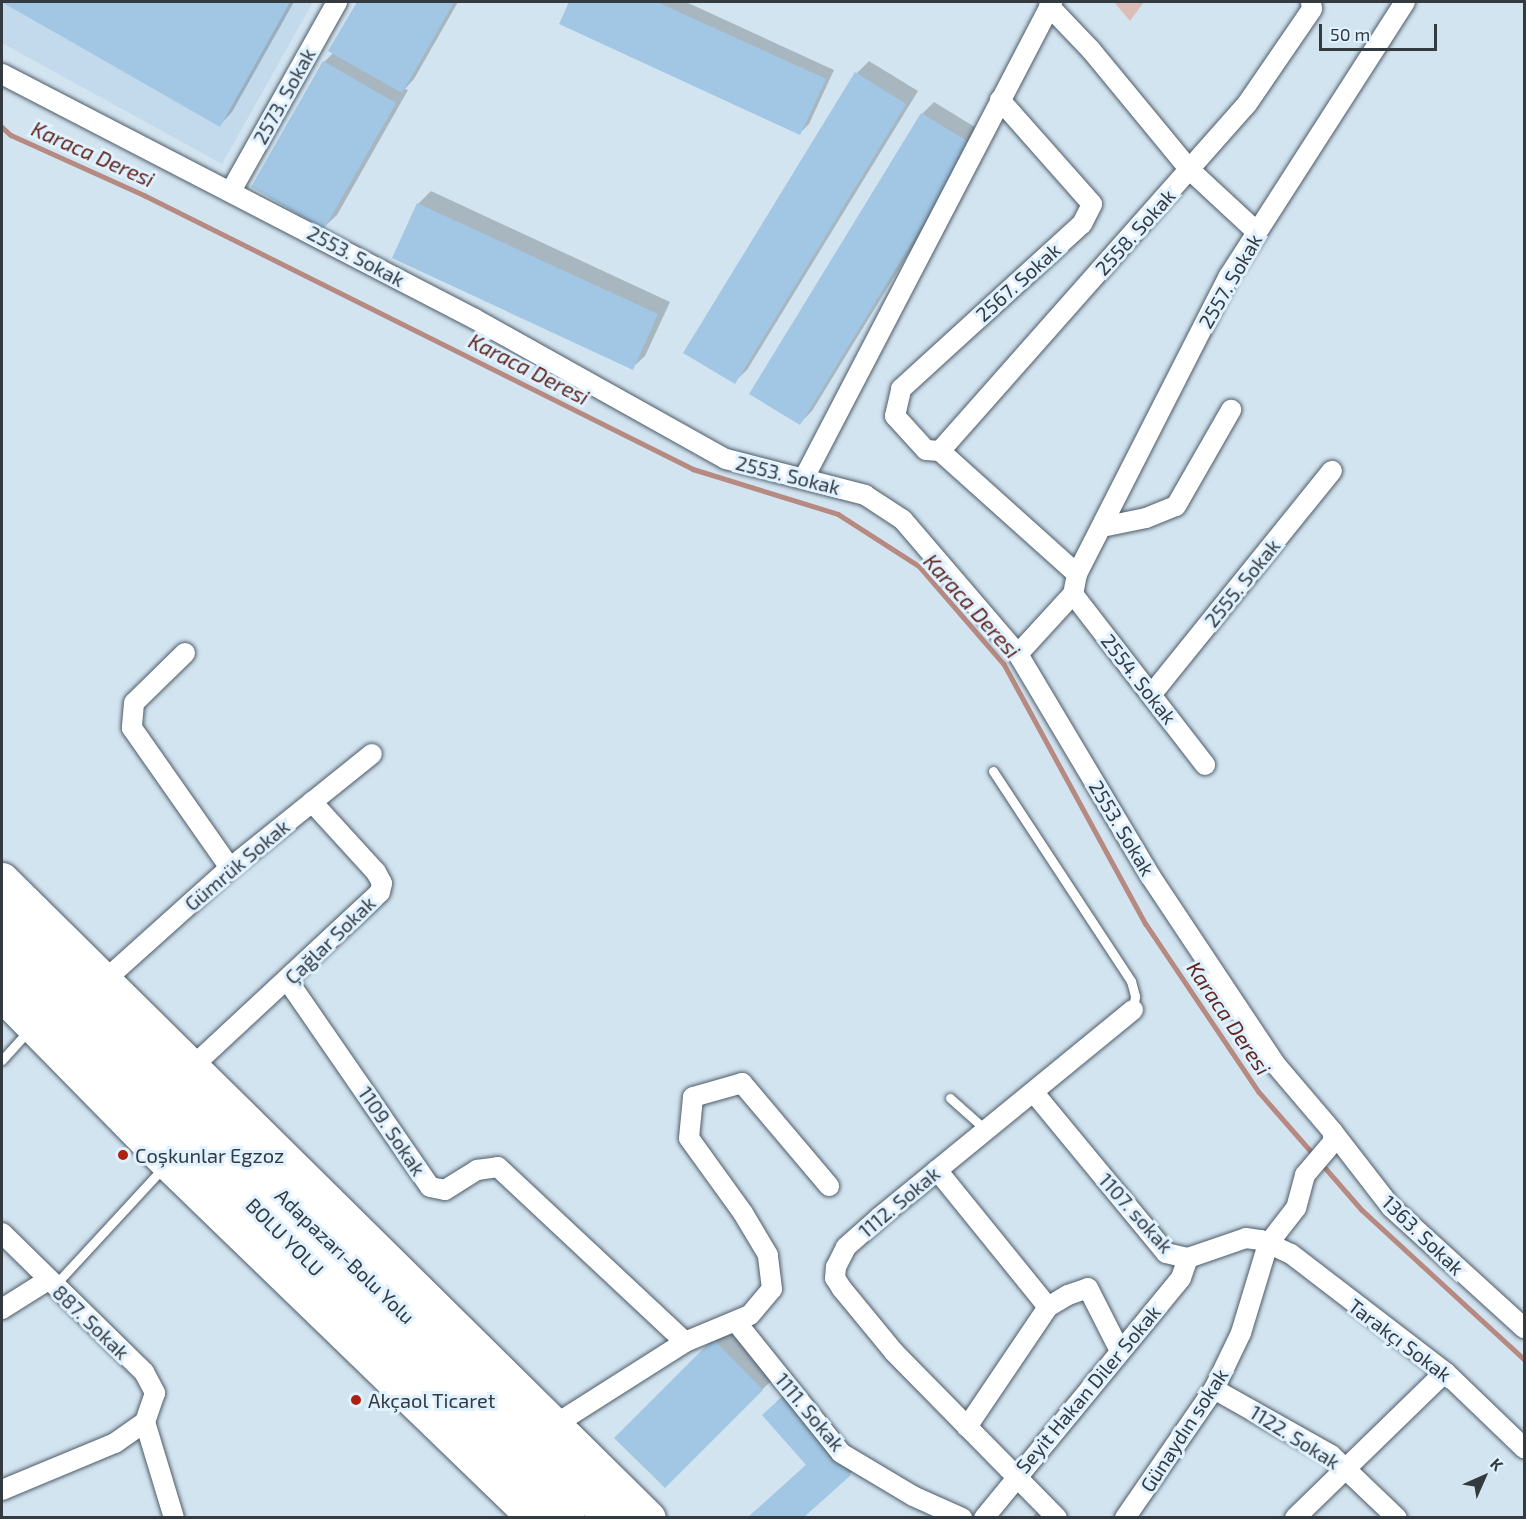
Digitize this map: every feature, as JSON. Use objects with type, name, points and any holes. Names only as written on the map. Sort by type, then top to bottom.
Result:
[{"type":"highway","points":[[2,879],[650,1518]]},
{"type":"highway","name":"Adapazarı-Bolu Yolu","points":[[2,919],[611,1518]]},
{"type":"highway","name":"BOLU YOLU","points":[[2,958],[568,1518]]},
{"type":"highway","points":[[2,996],[167,1163],[534,1518]]},
{"type":"street","name":"2573. Sokak","points":[[231,191],[337,2]]},
{"type":"street","name":"2558. Sokak","points":[[940,451],[1247,104],[1312,9],[1311,2]]},
{"type":"street","name":"2557. Sokak","points":[[1076,584],[1101,527],[1229,276],[1405,2]]},
{"type":"street","points":[[804,478],[1050,4],[1190,170],[1257,232]]},
{"type":"street","name":"2553. Sokak","points":[[2,74],[475,319],[726,459],[865,495],[903,520],[1018,654],[1158,887],[1276,1065],[1333,1137]]},
{"type":"street","name":"2567. Sokak","points":[[940,451],[926,450],[895,416],[901,389],[1082,224],[1092,204],[1000,100]]},
{"type":"street","points":[[1101,527],[1146,518],[1176,506],[1232,410]]},
{"type":"street","name":"2554. Sokak","points":[[940,451],[1076,584],[1151,695],[1205,765]]},
{"type":"street","name":"2555. Sokak","points":[[1151,695],[1332,471]]},
{"type":"street","points":[[1018,654],[1076,584]]},
{"type":"street","points":[[185,653],[134,703],[132,728],[230,868]]},
{"type":"street","name":"Gümrük Sokak","points":[[105,980],[230,868],[372,754]]},
{"type":"street","name":"Çağlar Sokak","points":[[193,1066],[378,896],[381,888],[376,872],[312,802]]},
{"type":"street","name":"1109. Sokak","points":[[288,981],[430,1187],[445,1190],[477,1170],[498,1167],[686,1342]]},
{"type":"street","name":"1112. Sokak","points":[[1057,1518],[894,1352],[835,1278],[838,1258],[846,1247],[937,1170],[1035,1094],[1133,1010]]},
{"type":"street","points":[[556,1424],[686,1342],[737,1323],[750,1315],[772,1288],[768,1255],[743,1213],[689,1138],[693,1097],[742,1083],[829,1186]]},
{"type":"street","name":"1107. sokak","points":[[1035,1094],[1166,1253],[1188,1258],[1246,1238],[1268,1244]]},
{"type":"street","name":"Günaydın sokak","points":[[1125,1518],[1214,1389],[1240,1333],[1268,1244],[1296,1208],[1305,1175],[1333,1137]]},
{"type":"street","name":"1363. Sokak","points":[[1333,1137],[1391,1207],[1524,1328]]},
{"type":"street","points":[[937,1170],[1047,1307]]},
{"type":"street","name":"887. Sokak","points":[[2,1233],[144,1372],[155,1393],[145,1422]]},
{"type":"street","name":"Tarakçı Sokak","points":[[1268,1244],[1308,1267],[1347,1301],[1445,1372],[1524,1448]]},
{"type":"street","name":"Seyit Hakan Diler Sokak","points":[[984,1518],[1016,1476],[1181,1278],[1188,1258]]},
{"type":"street","points":[[2,1309],[51,1283]]},
{"type":"street","points":[[966,1427],[1047,1307],[1088,1288],[1120,1351]]},
{"type":"street","name":"1111. Sokak","points":[[737,1323],[841,1453],[913,1496],[962,1518]]},
{"type":"street","points":[[1295,1518],[1445,1372]]},
{"type":"street","name":"1122. Sokak","points":[[1214,1389],[1331,1455],[1397,1518]]},
{"type":"street","points":[[2,1490],[115,1443],[145,1422],[174,1518]]},
{"type":"lane","points":[[993,771],[1131,981],[1135,996],[1133,1010]]},
{"type":"lane","points":[[2,1060],[32,1027]]},
{"type":"lane","points":[[950,1098],[987,1131]]},
{"type":"lane","points":[[51,1283],[167,1163]]},
{"type":"shaded area","points":[[2,2],[313,2],[222,164],[2,43]]},
{"type":"shaded area","points":[[1114,2],[1144,2],[1130,21]]},
{"type":"building","points":[[2,2],[290,2],[220,127]]},
{"type":"building","points":[[357,2],[454,2],[402,93],[328,51]]},
{"type":"building","points":[[569,2],[657,2],[826,79],[800,135],[559,24]]},
{"type":"building","points":[[323,61],[396,103],[324,229],[251,187]]},
{"type":"building","points":[[855,72],[906,104],[735,384],[683,353]]},
{"type":"building","points":[[921,113],[972,144],[800,425],[749,394]]},
{"type":"building","points":[[417,203],[658,314],[633,370],[392,258]]},
{"type":"building","points":[[713,1339],[763,1390],[665,1488],[614,1438]]},
{"type":"building","points":[[782,1397],[851,1475],[803,1518],[747,1518],[806,1465],[762,1415]]},
{"type":"waterway","name":"Karaca Deresi","points":[[2,127],[11,135],[144,195],[693,469],[838,514],[919,566],[1004,664],[1146,924],[1259,1092],[1316,1157]]},
{"type":"waterway","name":"Karaca Deresi","points":[[1321,1163],[1362,1210],[1524,1359]]},
{"type":"place","name":"Coşkunlar Egzoz","points":[[123,1155]]},
{"type":"place","name":"Akçaol Ticaret","points":[[356,1400]]}]
